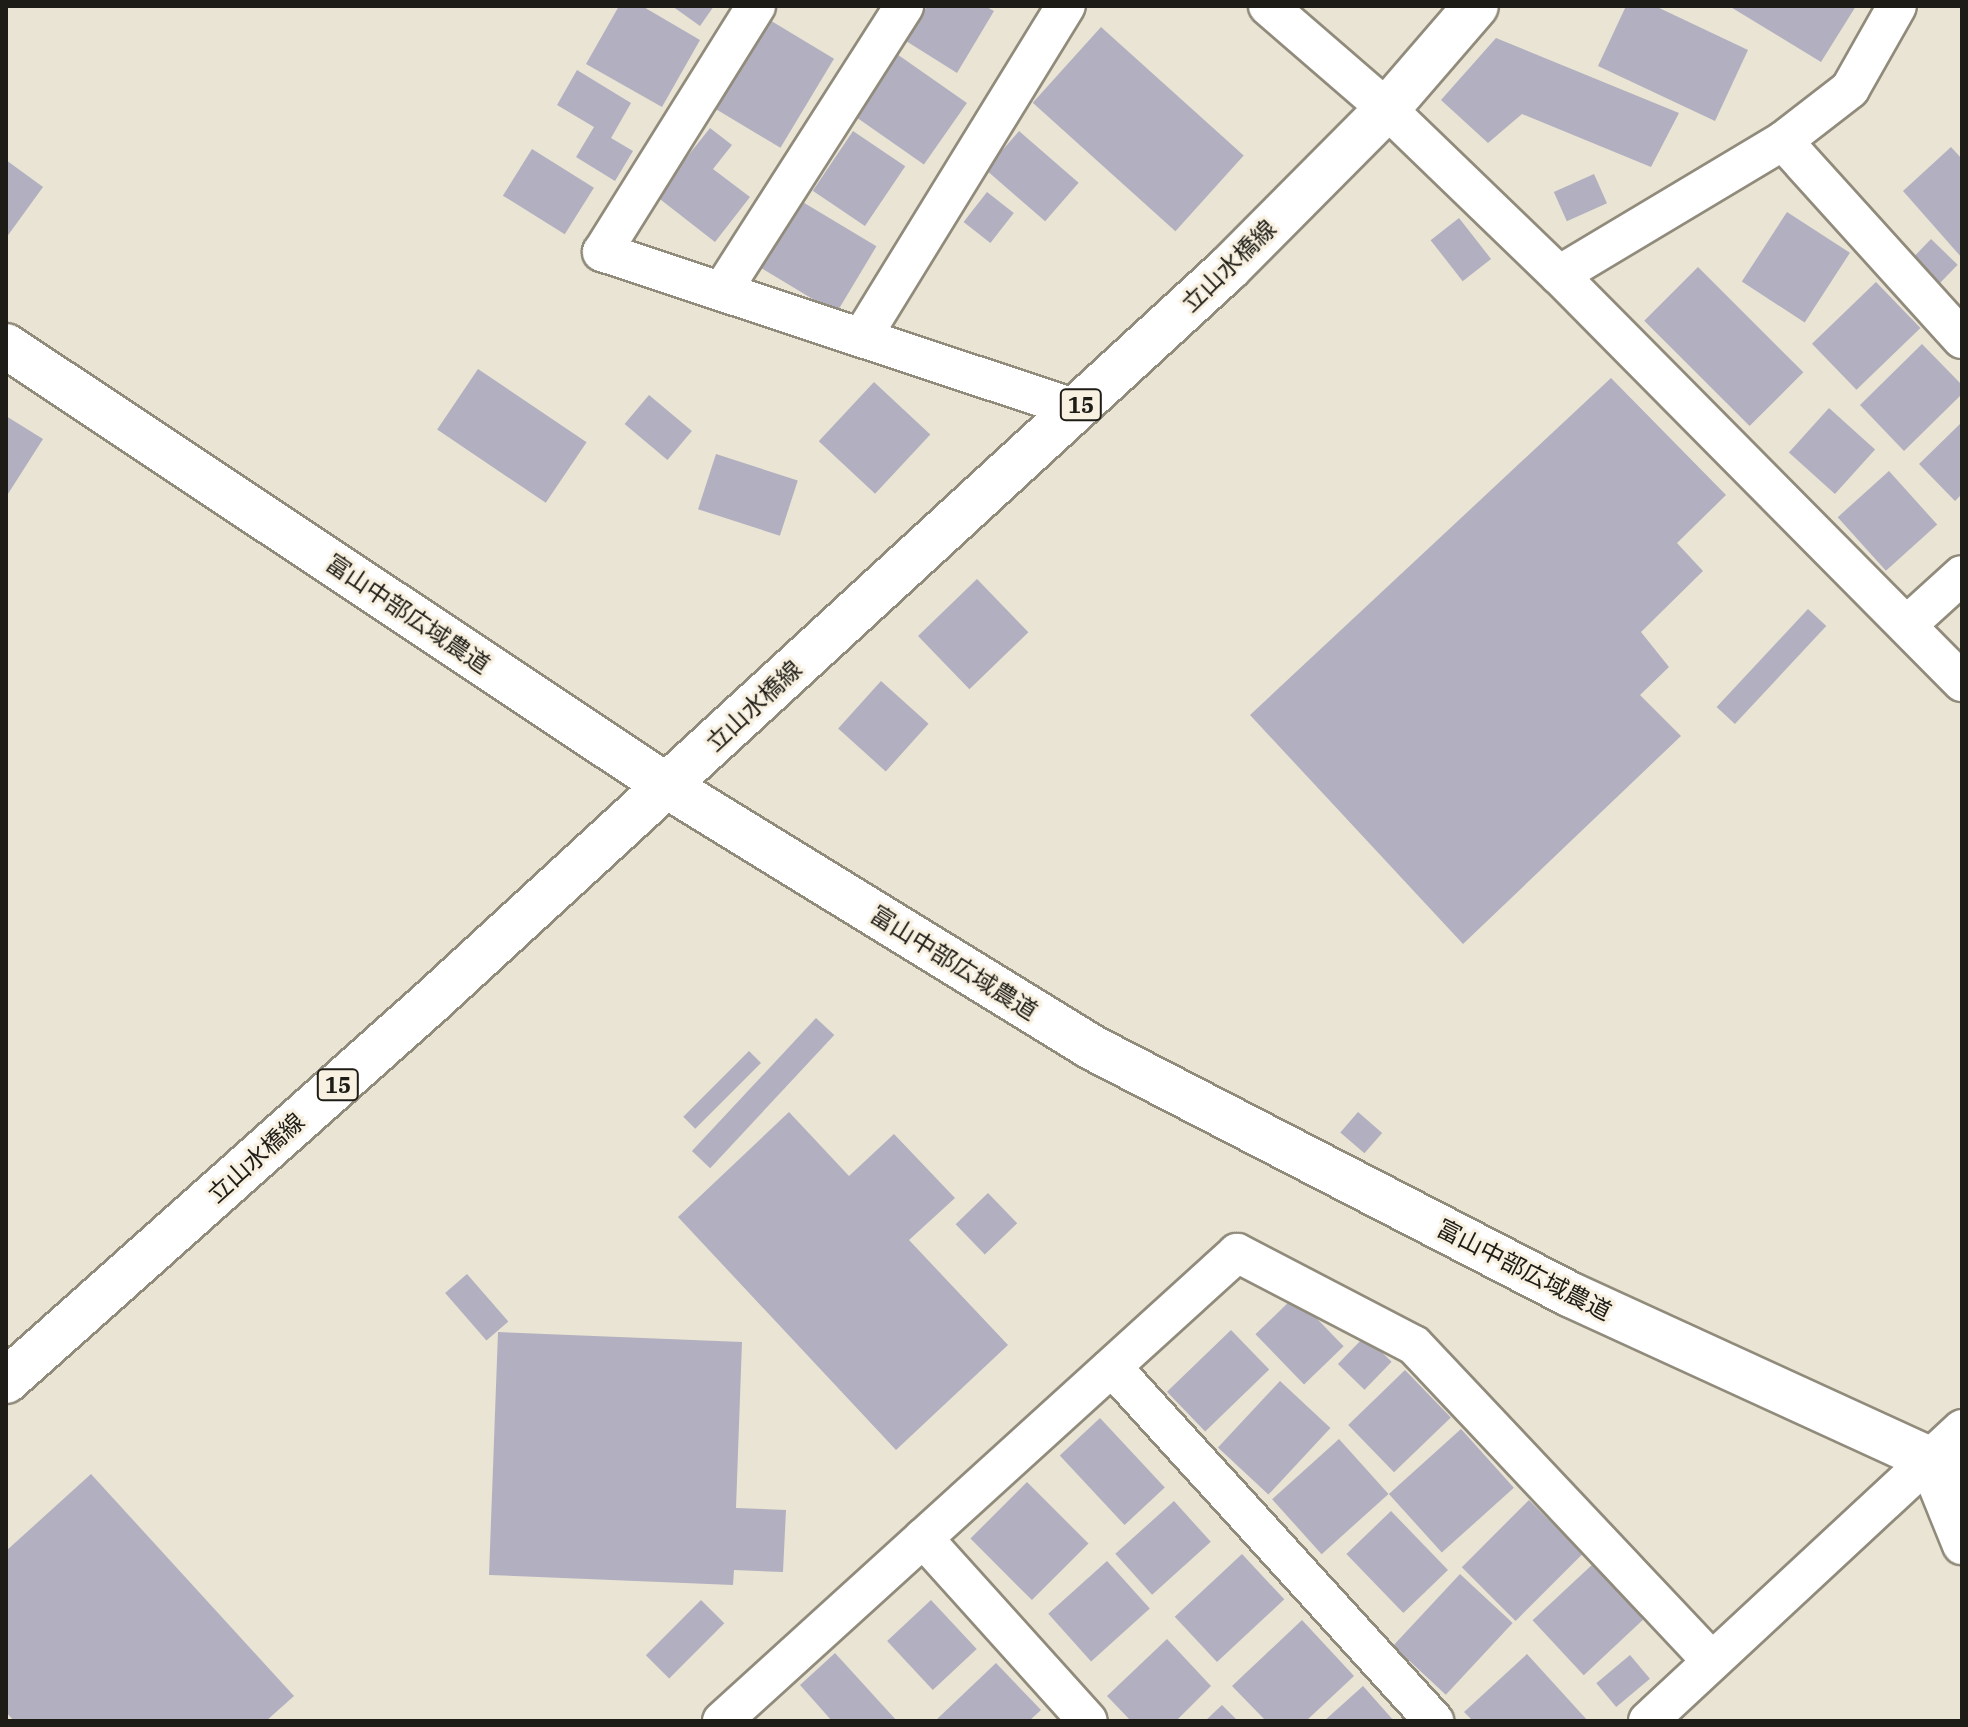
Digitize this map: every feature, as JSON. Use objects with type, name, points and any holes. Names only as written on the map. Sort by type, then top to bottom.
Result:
[{"type":"street","points":[[756,6],[602,252],[1076,409]]},
{"type":"street","points":[[722,291],[904,6]]},
{"type":"street","points":[[862,337],[1066,6]]},
{"type":"street","points":[[1268,6],[1387,109],[1559,275],[1962,682]]},
{"type":"street","name":"立山水橋線","points":[[6,1381],[667,786],[1229,268],[1387,109],[1476,6]]},
{"type":"street","points":[[1559,275],[1783,141],[1850,89],[1897,6]]},
{"type":"street","points":[[1783,141],[1962,339]]},
{"type":"street","name":"富山中部広域農道","points":[[6,346],[667,786],[1091,1047],[1571,1295],[1944,1467]]},
{"type":"street","points":[[1907,625],[1962,575]]},
{"type":"street","points":[[729,1719],[1237,1253],[1414,1345],[1712,1661]]},
{"type":"street","points":[[1112,1367],[1434,1721]]},
{"type":"street","points":[[1648,1721],[1712,1661],[1944,1467],[1962,1429]]},
{"type":"street","points":[[1944,1467],[1962,1545]]},
{"type":"street","points":[[923,1538],[1088,1721]]},
{"type":"building","points":[[619,6],[642,6],[700,40],[662,107],[586,64]]},
{"type":"building","points":[[672,6],[714,6],[700,26]]},
{"type":"building","points":[[927,6],[985,6],[994,11],[957,73],[906,41]]},
{"type":"building","points":[[1626,6],[1655,6],[1748,50],[1715,121],[1598,66]]},
{"type":"building","points":[[1729,6],[1856,6],[1821,62]]},
{"type":"building","points":[[768,19],[834,59],[780,148],[714,108]]},
{"type":"building","points":[[1101,27],[1244,155],[1175,231],[1033,103]]},
{"type":"building","points":[[1496,38],[1679,113],[1651,167],[1522,114],[1488,143],[1441,100]]},
{"type":"building","points":[[894,52],[967,103],[924,164],[851,113]]},
{"type":"building","points":[[577,70],[631,103],[611,138],[633,151],[615,181],[576,157],[594,127],[557,105]]},
{"type":"building","points":[[710,128],[732,145],[713,169],[750,197],[715,242],[656,196]]},
{"type":"building","points":[[853,131],[905,166],[865,226],[813,191]]},
{"type":"building","points":[[1019,131],[1079,183],[1045,221],[986,169]]},
{"type":"building","points":[[1951,147],[1962,159],[1962,258],[1903,191]]},
{"type":"building","points":[[532,149],[594,188],[565,234],[503,196]]},
{"type":"building","points":[[6,160],[43,187],[6,238]]},
{"type":"building","points":[[1594,174],[1607,203],[1567,221],[1554,192]]},
{"type":"building","points":[[987,192],[1014,213],[990,243],[964,222]]},
{"type":"building","points":[[801,201],[876,246],[836,313],[761,268]]},
{"type":"building","points":[[1787,212],[1850,253],[1805,322],[1742,282]]},
{"type":"building","points":[[1459,218],[1491,259],[1463,281],[1431,240]]},
{"type":"building","points":[[1931,239],[1958,265],[1933,290],[1907,264]]},
{"type":"building","points":[[1698,267],[1803,372],[1750,426],[1644,321]]},
{"type":"building","points":[[1876,282],[1920,328],[1856,390],[1812,344]]},
{"type":"building","points":[[1922,344],[1962,385],[1962,394],[1904,451],[1860,405]]},
{"type":"building","points":[[478,369],[587,442],[546,503],[437,430]]},
{"type":"building","points":[[1611,378],[1726,495],[1677,543],[1703,571],[1641,632],[1669,667],[1640,695],[1681,736],[1463,944],[1250,715]]},
{"type":"building","points":[[874,382],[930,435],[875,494],[819,441]]},
{"type":"building","points":[[649,395],[692,431],[667,460],[625,424]]},
{"type":"building","points":[[1829,408],[1875,449],[1835,494],[1789,453]]},
{"type":"building","points":[[6,416],[43,439],[6,497]]},
{"type":"building","points":[[1962,422],[1962,494],[1955,501],[1919,464]]},
{"type":"building","points":[[716,454],[798,481],[780,536],[698,509]]},
{"type":"building","points":[[1889,471],[1937,525],[1886,571],[1838,517]]},
{"type":"building","points":[[977,579],[1028,632],[969,689],[918,636]]},
{"type":"building","points":[[1808,609],[1826,626],[1735,724],[1717,707]]},
{"type":"building","points":[[881,681],[929,724],[886,771],[838,729]]},
{"type":"building","points":[[816,1018],[834,1035],[710,1168],[692,1151]]},
{"type":"building","points":[[749,1051],[761,1063],[695,1129],[683,1117]]},
{"type":"building","points":[[789,1112],[849,1176],[894,1134],[955,1198],[909,1240],[1008,1345],[896,1450],[678,1217]]},
{"type":"building","points":[[1358,1112],[1382,1133],[1364,1153],[1340,1132]]},
{"type":"building","points":[[988,1193],[1017,1223],[985,1254],[956,1224]]},
{"type":"building","points":[[467,1274],[508,1322],[486,1341],[445,1293]]},
{"type":"building","points":[[1295,1296],[1344,1346],[1304,1385],[1255,1334]]},
{"type":"building","points":[[1231,1330],[1269,1370],[1205,1431],[1167,1392]]},
{"type":"building","points":[[498,1332],[742,1342],[736,1508],[786,1510],[783,1572],[734,1570],[733,1585],[489,1575]]},
{"type":"building","points":[[1365,1336],[1392,1362],[1365,1390],[1338,1364]]},
{"type":"building","points":[[1405,1370],[1451,1417],[1394,1472],[1348,1425]]},
{"type":"building","points":[[1280,1381],[1330,1428],[1268,1495],[1218,1448]]},
{"type":"building","points":[[1100,1418],[1165,1487],[1125,1525],[1060,1456]]},
{"type":"building","points":[[1461,1429],[1514,1488],[1442,1553],[1389,1494]]},
{"type":"building","points":[[1339,1439],[1389,1494],[1322,1554],[1272,1499]]},
{"type":"building","points":[[91,1474],[294,1696],[266,1721],[14,1721],[6,1712],[6,1551]]},
{"type":"building","points":[[1027,1482],[1089,1544],[1032,1600],[970,1539]]},
{"type":"building","points":[[1529,1500],[1583,1554],[1516,1621],[1462,1567]]},
{"type":"building","points":[[1174,1501],[1211,1542],[1152,1595],[1115,1554]]},
{"type":"building","points":[[1391,1511],[1448,1570],[1403,1613],[1346,1554]]},
{"type":"building","points":[[1242,1554],[1284,1599],[1217,1662],[1175,1617]]},
{"type":"building","points":[[1107,1561],[1150,1609],[1091,1661],[1048,1614]]},
{"type":"building","points":[[1594,1563],[1645,1618],[1584,1675],[1533,1620]]},
{"type":"building","points":[[1460,1574],[1513,1623],[1446,1695],[1393,1646]]},
{"type":"building","points":[[701,1600],[724,1623],[669,1678],[646,1655]]},
{"type":"building","points":[[931,1600],[977,1649],[933,1690],[887,1641]]},
{"type":"building","points":[[1302,1620],[1354,1676],[1306,1721],[1266,1721],[1232,1686]]},
{"type":"building","points":[[1167,1639],[1211,1686],[1176,1721],[1131,1721],[1107,1696]]},
{"type":"building","points":[[835,1653],[897,1721],[832,1721],[800,1685]]},
{"type":"building","points":[[1527,1654],[1588,1721],[1473,1721],[1464,1712]]},
{"type":"building","points":[[1630,1655],[1650,1679],[1616,1707],[1596,1683]]},
{"type":"building","points":[[996,1663],[1041,1710],[1029,1721],[935,1721]]},
{"type":"building","points":[[1363,1686],[1394,1721],[1324,1721]]},
{"type":"building","points":[[1222,1705],[1238,1721],[1205,1721]]}]
